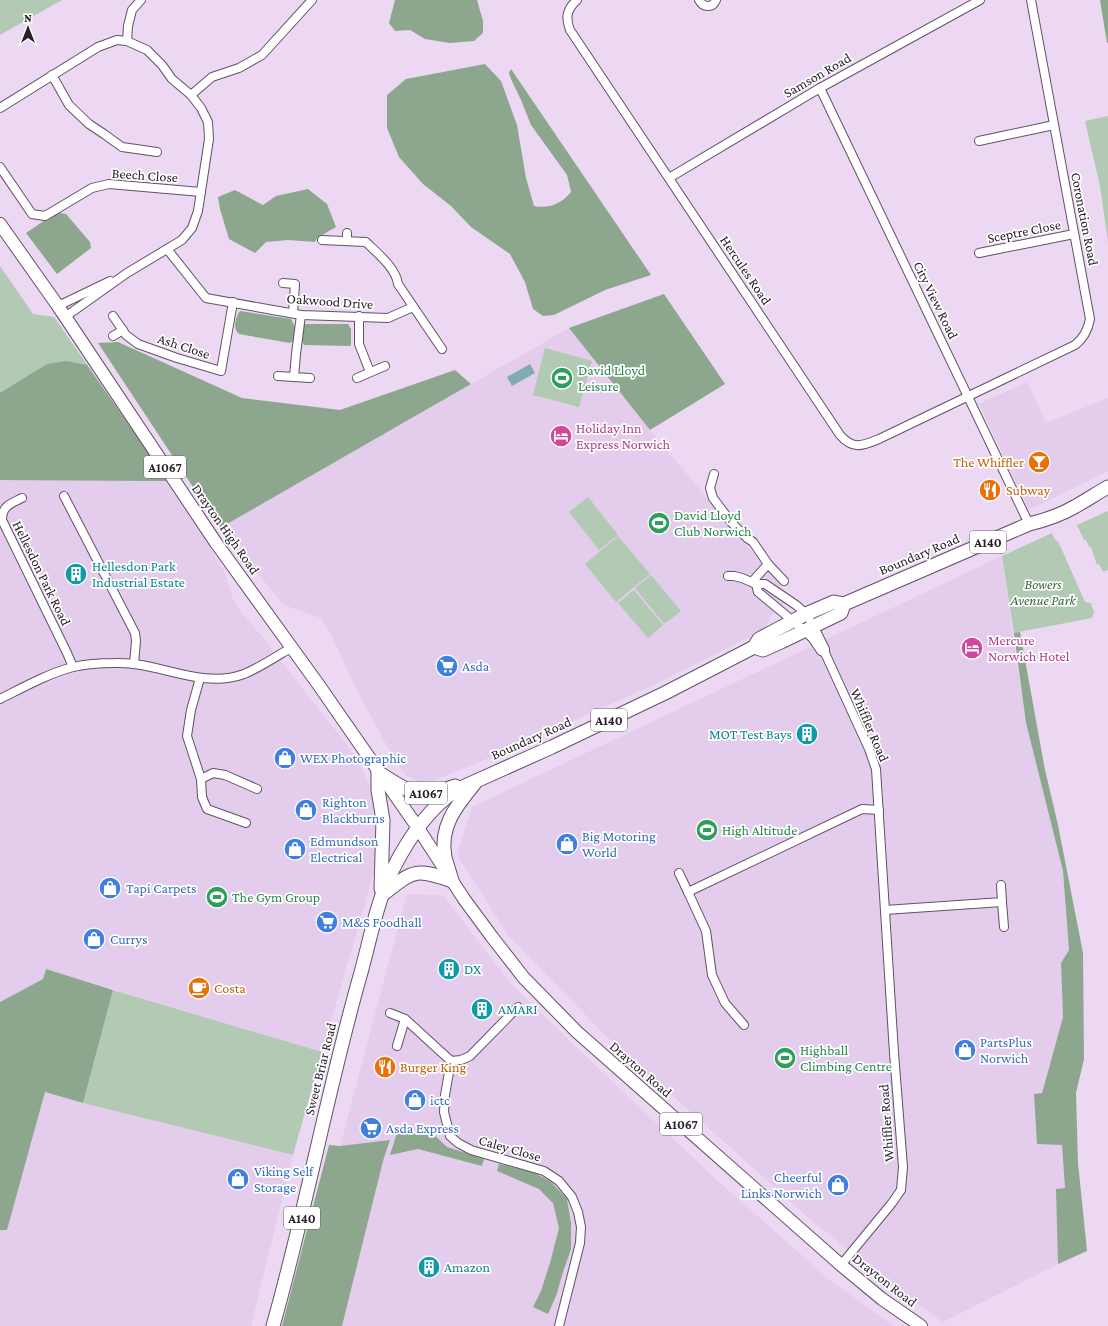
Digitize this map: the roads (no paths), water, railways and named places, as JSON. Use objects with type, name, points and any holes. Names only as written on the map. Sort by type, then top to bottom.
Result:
[{"type":"highway","name":"Boundary Road","points":[[418,828],[429,813],[456,790],[552,747],[665,693],[754,647],[759,639],[794,622],[806,614],[834,602],[844,604],[1029,524],[1059,515],[1102,490]]},
{"type":"highway","name":"Boundary Road","points":[[754,647],[763,650],[810,629],[841,613],[844,604]]},
{"type":"highway","name":"A1067","points":[[378,772],[410,791],[418,794],[428,793],[478,780]]},
{"type":"highway","name":"A140","points":[[378,772],[378,790],[383,820],[381,896]]},
{"type":"highway","name":"A140","points":[[452,881],[445,857],[446,828],[449,819],[458,804],[478,780]]},
{"type":"highway","name":"Sweet Briar Road","points":[[273,1326],[307,1196],[347,1026],[381,896],[402,851],[418,828]]},
{"type":"highway","points":[[381,896],[402,879],[419,872],[431,874],[452,881]]},
{"type":"main road","name":"Drayton High Road","points":[[0,224],[66,317],[216,543],[292,647],[418,828]]},
{"type":"main road","name":"Drayton Road","points":[[418,828],[452,881],[492,937],[524,978],[577,1032],[841,1265],[882,1300],[921,1326]]},
{"type":"street","points":[[127,41],[128,26],[132,10],[141,0]]},
{"type":"street","points":[[191,95],[212,77],[239,68],[262,55],[312,0]]},
{"type":"street","name":"Hercules Road","points":[[577,0],[569,8],[567,14],[567,22],[570,30],[840,435],[846,441],[854,445],[864,445],[879,440],[968,396]]},
{"type":"street","points":[[699,0],[700,3],[705,6],[710,6],[715,3],[716,0]]},
{"type":"street","name":"Samson Road","points":[[669,178],[820,88],[980,0]]},
{"type":"street","name":"Coronation Road","points":[[968,396],[1075,345],[1085,334],[1090,319],[1031,0]]},
{"type":"street","points":[[0,108],[98,47],[117,40],[127,41],[147,50],[162,65],[172,79],[191,95],[201,108],[208,122],[209,139],[198,211],[192,228],[182,240],[127,273],[66,317]]},
{"type":"street","points":[[52,75],[70,105],[89,124],[122,147],[157,152]]},
{"type":"street","name":"City View Road","points":[[820,88],[1029,524]]},
{"type":"street","points":[[978,141],[1054,125]]},
{"type":"street","name":"Beech Close","points":[[0,167],[32,214],[45,216],[92,188],[101,185],[109,184],[201,192]]},
{"type":"street","name":"Sceptre Close","points":[[979,253],[1074,234]]},
{"type":"street","points":[[322,240],[347,237],[366,242],[385,260],[397,278],[398,284],[442,349]]},
{"type":"street","name":"Oakwood Drive","points":[[167,249],[206,298],[297,314],[388,318],[413,307]]},
{"type":"street","points":[[58,306],[127,273]]},
{"type":"street","points":[[283,283],[295,284],[297,314],[294,377]]},
{"type":"street","name":"Ash Close","points":[[113,316],[126,335],[140,345],[221,371],[233,302]]},
{"type":"street","points":[[359,316],[360,344],[370,372]]},
{"type":"street","points":[[113,336],[123,330]]},
{"type":"street","points":[[357,378],[384,366]]},
{"type":"street","points":[[278,376],[310,378]]},
{"type":"street","points":[[714,474],[710,488],[713,498],[731,522],[753,542],[768,564],[784,581]]},
{"type":"street","points":[[64,496],[135,633],[136,642],[134,664]]},
{"type":"street","name":"Hellesdon Park Road","points":[[22,498],[8,504],[2,512],[2,520],[73,667]]},
{"type":"street","points":[[754,583],[768,564]]},
{"type":"street","points":[[728,576],[742,578],[754,583],[765,584],[796,605],[806,614]]},
{"type":"street","points":[[754,583],[758,592],[794,622],[810,629]]},
{"type":"street","name":"Whiffler Road","points":[[806,614],[810,629],[826,649],[825,653],[870,749],[876,769],[894,1053],[903,1167],[901,1190],[841,1265]]},
{"type":"street","points":[[0,699],[59,671],[73,667],[116,663],[134,664],[200,678],[216,678],[243,674],[292,647]]},
{"type":"street","points":[[200,678],[191,710],[187,736],[201,779],[202,797],[207,809],[246,824]]},
{"type":"street","points":[[201,779],[213,773],[225,775],[257,789]]},
{"type":"street","points":[[688,892],[862,809],[879,810]]},
{"type":"street","points":[[678,873],[706,931],[712,975],[725,1003],[744,1025]]},
{"type":"street","points":[[1000,885],[1004,927]]},
{"type":"street","points":[[885,910],[1002,902]]},
{"type":"street","points":[[390,1013],[405,1019],[451,1061],[461,1060],[470,1056],[518,1006]]},
{"type":"street","points":[[397,1046],[405,1019]]},
{"type":"street","name":"Caley Close","points":[[451,1061],[445,1095],[444,1112],[450,1136],[458,1143],[471,1150],[544,1171],[559,1181],[572,1197],[578,1212],[581,1227],[580,1243],[558,1326]]},
{"type":"place","name":"David Lloyd Leisure","points":[[562,378]]},
{"type":"place","name":"Holiday Inn Express Norwich","points":[[561,436]]},
{"type":"place","name":"The Whiffler","points":[[1039,462]]},
{"type":"place","name":"Subway","points":[[990,490]]},
{"type":"place","name":"David Lloyd Club Norwich","points":[[659,523]]},
{"type":"place","name":"Hellesdon Park Industrial Estate","points":[[76,574]]},
{"type":"place","name":"Mercure Norwich Hotel","points":[[972,648]]},
{"type":"place","name":"Asda","points":[[447,666]]},
{"type":"place","name":"MOT Test Bays","points":[[807,734]]},
{"type":"place","name":"WEX Photographic","points":[[285,758]]},
{"type":"place","name":"Righton Blackburns","points":[[306,810]]},
{"type":"place","name":"High Altitude","points":[[707,830]]},
{"type":"place","name":"Big Motoring World","points":[[567,844]]},
{"type":"place","name":"Edmundson Electrical","points":[[295,849]]},
{"type":"place","name":"Tapi Carpets","points":[[110,888]]},
{"type":"place","name":"The Gym Group","points":[[217,897]]},
{"type":"place","name":"M&S Foodhall","points":[[327,922]]},
{"type":"place","name":"Currys","points":[[94,939]]},
{"type":"place","name":"DX","points":[[449,969]]},
{"type":"place","name":"Costa","points":[[199,988]]},
{"type":"place","name":"AMARI","points":[[482,1009]]},
{"type":"place","name":"PartsPlus Norwich","points":[[965,1050]]},
{"type":"place","name":"Highball Climbing Centre","points":[[785,1058]]},
{"type":"place","name":"Burger King","points":[[385,1067]]},
{"type":"place","name":"ictc","points":[[415,1100]]},
{"type":"place","name":"Asda Express","points":[[371,1128]]},
{"type":"place","name":"Viking Self Storage","points":[[238,1179]]},
{"type":"place","name":"Cheerful Links Norwich","points":[[838,1185]]},
{"type":"place","name":"Amazon","points":[[429,1267]]},
{"type":"park label","name":"Bowers Avenue Park","points":[[1043,592]]}]
